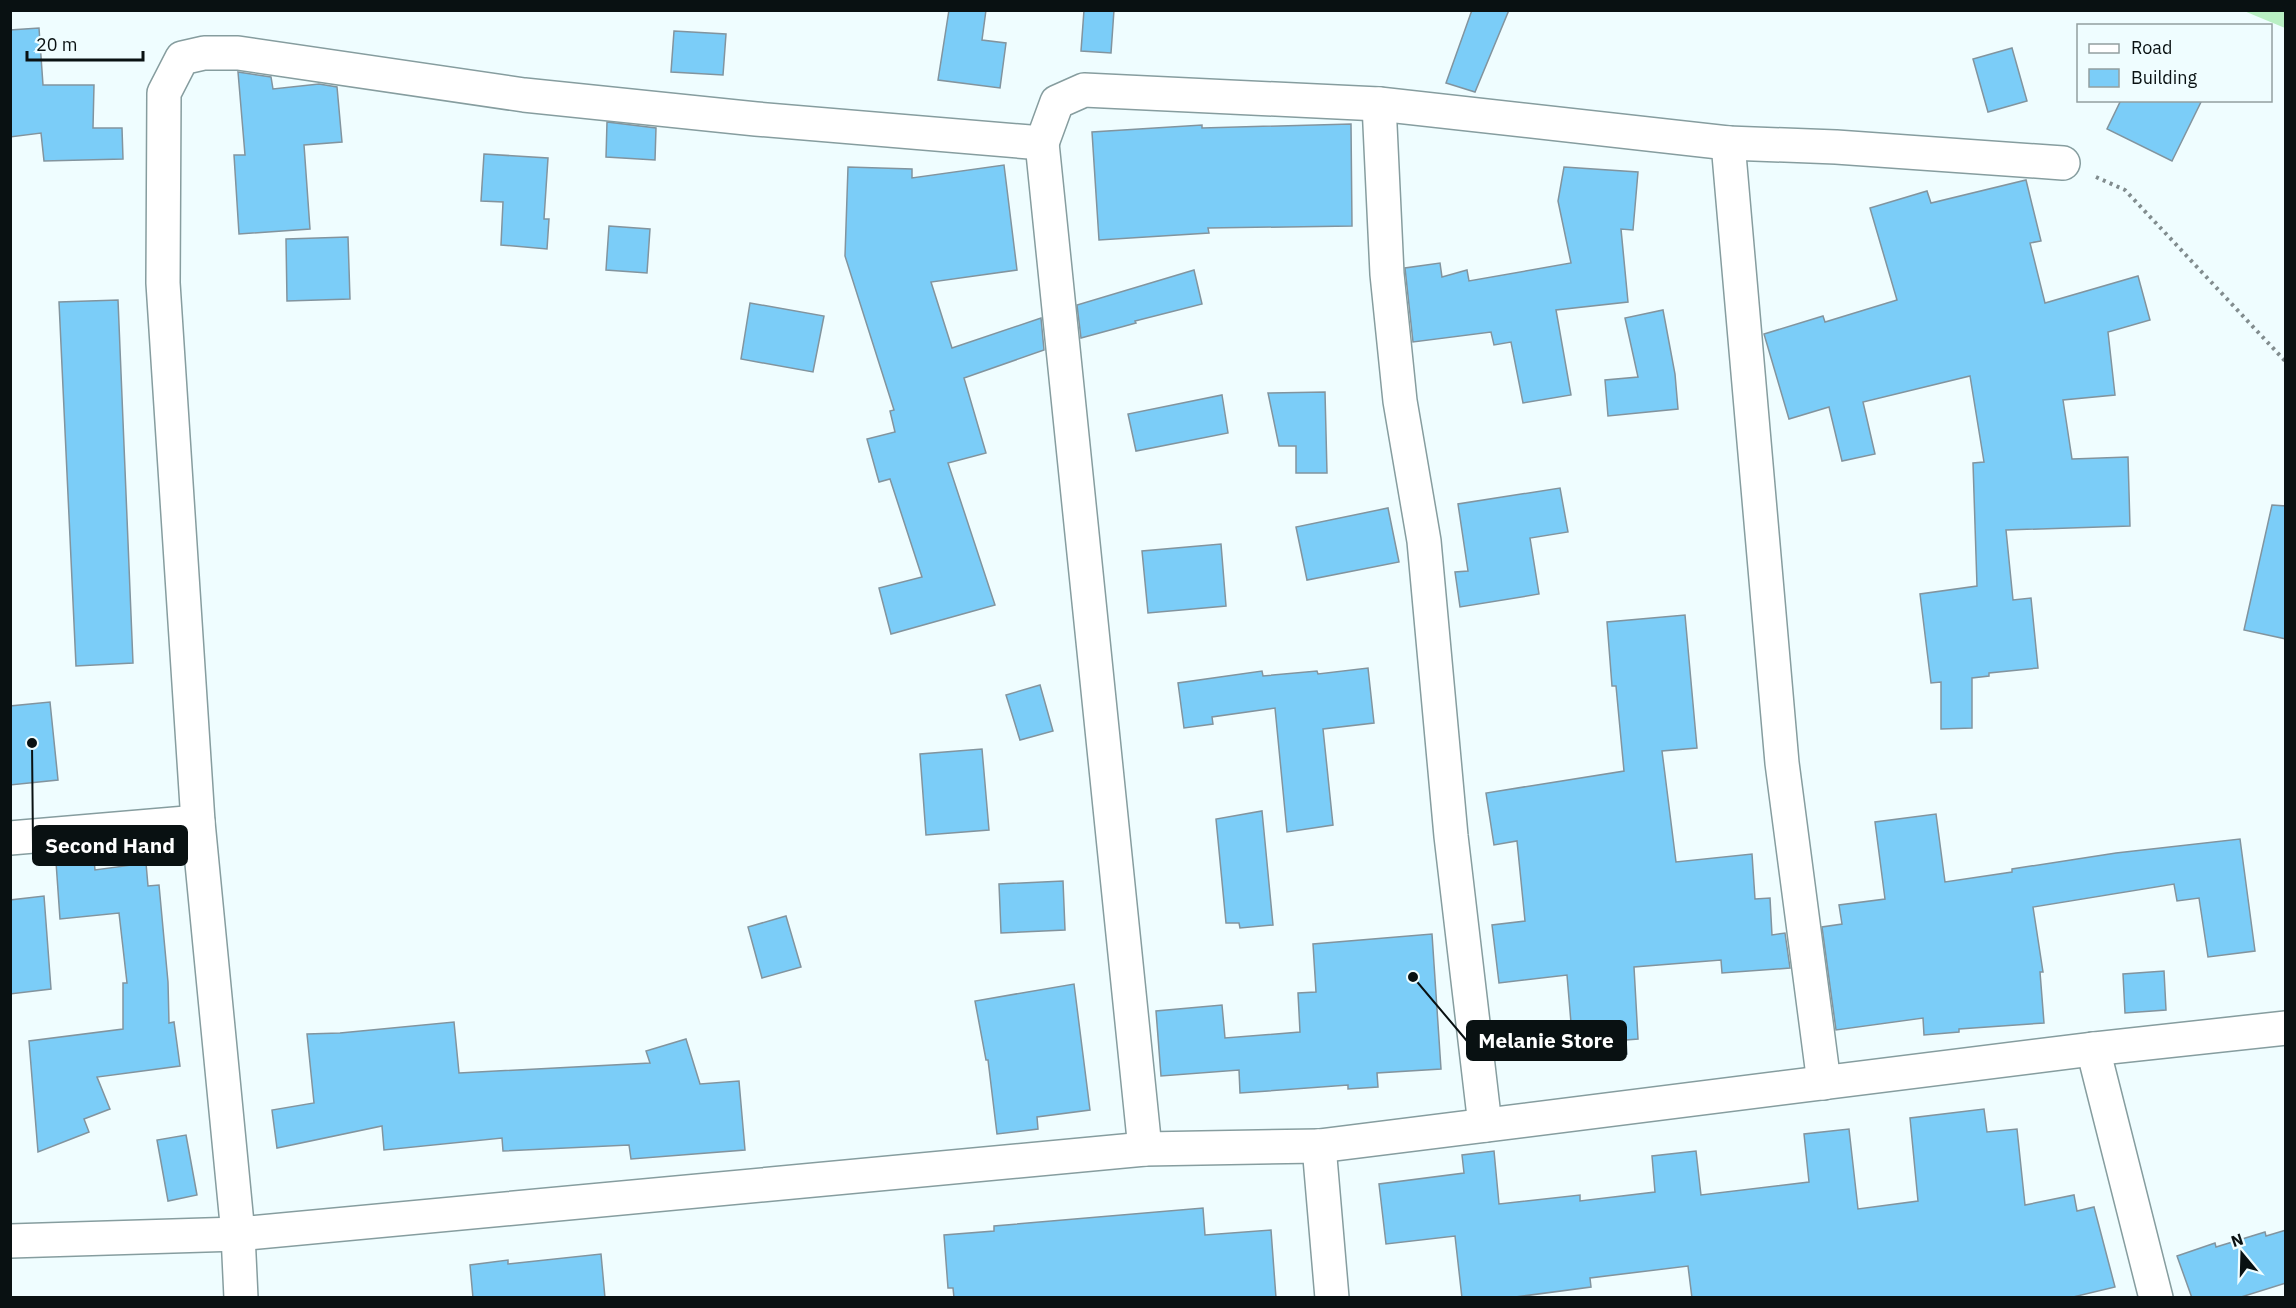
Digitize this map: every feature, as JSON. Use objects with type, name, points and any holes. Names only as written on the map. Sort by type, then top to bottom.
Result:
[{"type":"street","points":[[241,1298],[238,1234],[198,822],[163,283],[164,93],[182,58],[204,53],[238,53],[524,95],[756,119],[1042,143]]},
{"type":"street","points":[[1145,1149],[1042,143],[1057,102],[1084,90],[1379,104],[1728,143],[1836,147],[2062,162]]},
{"type":"street","points":[[1379,104],[1387,274],[1398,378],[1424,541],[1451,836],[1485,1125]]},
{"type":"street","points":[[1728,143],[1782,763],[1824,1083]]},
{"type":"street","points":[[10,838],[198,822]]},
{"type":"street","points":[[10,1241],[238,1234],[1145,1149],[1319,1146],[2093,1049],[2286,1028]]},
{"type":"street","points":[[2093,1049],[2156,1298]]},
{"type":"street","points":[[1319,1146],[1332,1298]]},
{"type":"path","points":[[2062,162],[2125,190],[2286,362]]},
{"type":"green space","points":[[2244,11],[2285,11],[2285,28]]},
{"type":"building","points":[[949,10],[986,10],[982,40],[1006,43],[1000,88],[938,80]]},
{"type":"building","points":[[1084,10],[1114,10],[1111,53],[1081,51]]},
{"type":"building","points":[[1472,10],[1509,10],[1475,92],[1446,83]]},
{"type":"building","points":[[39,28],[43,85],[94,85],[93,128],[122,128],[123,159],[44,161],[41,133],[10,137],[10,30]]},
{"type":"building","points":[[674,31],[726,34],[723,75],[671,72]]},
{"type":"building","points":[[2012,48],[2027,101],[1988,112],[1973,59]]},
{"type":"building","points":[[238,72],[271,77],[273,89],[319,84],[337,87],[342,142],[304,145],[310,229],[239,234],[234,155],[245,155]]},
{"type":"building","points":[[2120,102],[2201,102],[2172,161],[2107,129]]},
{"type":"building","points":[[607,122],[656,128],[655,160],[606,157]]},
{"type":"building","points":[[1351,124],[1352,226],[1208,228],[1209,233],[1099,240],[1092,132],[1202,125],[1202,128]]},
{"type":"building","points":[[484,154],[548,158],[544,219],[549,219],[547,249],[501,245],[503,202],[481,201]]},
{"type":"building","points":[[1004,165],[1017,270],[931,282],[952,348],[1041,318],[1044,350],[964,378],[986,453],[948,463],[995,605],[891,634],[879,588],[922,577],[890,479],[879,482],[867,439],[895,432],[890,411],[894,410],[845,256],[848,167],[912,169],[912,178]]},
{"type":"building","points":[[1564,167],[1638,172],[1633,230],[1621,229],[1628,302],[1556,310],[1571,395],[1523,403],[1511,342],[1494,345],[1491,332],[1413,342],[1405,268],[1440,263],[1442,277],[1467,270],[1469,281],[1571,263],[1558,201]]},
{"type":"building","points":[[2026,180],[2041,241],[2030,243],[2045,303],[2138,276],[2150,320],[2108,332],[2115,395],[2063,400],[2072,459],[2128,457],[2130,526],[2006,530],[2013,600],[2031,598],[2038,668],[1989,673],[1989,676],[1972,678],[1972,728],[1941,729],[1941,682],[1931,683],[1920,594],[1977,586],[1973,463],[1984,462],[1970,376],[1863,402],[1875,454],[1842,461],[1829,407],[1789,419],[1764,334],[1823,316],[1825,322],[1897,300],[1870,208],[1927,191],[1931,203]]},
{"type":"building","points":[[609,226],[650,229],[647,273],[606,270]]},
{"type":"building","points":[[348,237],[350,299],[287,301],[286,239]]},
{"type":"building","points":[[1194,270],[1202,304],[1081,338],[1077,305]]},
{"type":"building","points":[[118,300],[133,663],[76,666],[59,302]]},
{"type":"building","points":[[750,303],[824,316],[813,372],[741,359]]},
{"type":"building","points":[[1663,310],[1675,374],[1678,409],[1608,416],[1605,380],[1638,377],[1625,318]]},
{"type":"building","points":[[1325,392],[1327,473],[1296,473],[1296,446],[1279,446],[1268,393]]},
{"type":"building","points":[[1222,395],[1228,433],[1136,451],[1128,414]]},
{"type":"building","points":[[1560,488],[1568,532],[1530,538],[1539,594],[1460,607],[1455,572],[1468,571],[1458,504]]},
{"type":"building","points":[[2272,505],[2286,506],[2286,639],[2244,630]]},
{"type":"building","points":[[1388,508],[1399,562],[1307,580],[1296,527]]},
{"type":"building","points":[[1221,544],[1226,606],[1148,613],[1142,551]]},
{"type":"building","points":[[1685,615],[1697,748],[1662,751],[1676,862],[1752,854],[1755,899],[1770,898],[1772,935],[1785,933],[1790,968],[1722,973],[1721,960],[1634,967],[1638,1039],[1626,1040],[1627,1054],[1574,1059],[1567,975],[1499,983],[1492,925],[1525,921],[1517,841],[1494,845],[1486,793],[1624,771],[1616,686],[1612,686],[1607,622]]},
{"type":"building","points":[[1368,668],[1374,723],[1323,729],[1333,825],[1287,832],[1275,708],[1212,717],[1213,724],[1184,728],[1178,683],[1262,671],[1263,676],[1317,671],[1318,674]]},
{"type":"building","points":[[1040,685],[1053,731],[1020,740],[1006,695]]},
{"type":"building","points":[[50,702],[58,780],[10,785],[10,706]]},
{"type":"building","points":[[982,749],[989,830],[926,835],[920,754]]},
{"type":"building","points":[[1262,811],[1273,925],[1240,928],[1239,923],[1226,923],[1216,819]]},
{"type":"building","points":[[1936,814],[1945,882],[2116,853],[2240,839],[2255,951],[2208,957],[2199,898],[2177,901],[2174,884],[2033,907],[2043,972],[2040,972],[2044,1023],[1959,1029],[1959,1032],[1924,1035],[1923,1018],[1836,1030],[1822,927],[1842,924],[1839,905],[1885,899],[1875,822]]},
{"type":"building","points":[[94,859],[95,870],[146,863],[148,886],[159,885],[168,982],[169,1023],[174,1022],[180,1066],[97,1077],[110,1109],[84,1119],[89,1132],[38,1152],[29,1041],[123,1029],[123,983],[127,983],[119,913],[60,919],[56,862]]},
{"type":"building","points":[[1063,881],[1065,930],[1001,933],[999,884]]},
{"type":"building","points":[[44,896],[51,989],[10,994],[10,900]]},
{"type":"building","points":[[786,916],[801,967],[762,978],[748,927]]},
{"type":"building","points":[[1432,934],[1441,1069],[1377,1073],[1378,1087],[1348,1089],[1348,1085],[1240,1093],[1239,1070],[1161,1076],[1156,1011],[1222,1005],[1225,1038],[1300,1032],[1298,993],[1316,992],[1313,944]]},
{"type":"building","points":[[2164,971],[2166,1010],[2125,1013],[2123,974]]},
{"type":"building","points":[[1074,984],[1090,1110],[1037,1117],[1038,1129],[997,1134],[988,1060],[986,1060],[975,1001]]},
{"type":"building","points":[[454,1022],[459,1073],[650,1063],[646,1051],[686,1039],[700,1084],[739,1081],[745,1150],[631,1159],[629,1145],[503,1151],[502,1138],[384,1150],[382,1126],[277,1148],[272,1110],[314,1103],[307,1034]]},
{"type":"building","points":[[1984,1109],[1987,1132],[2017,1129],[2025,1205],[2074,1195],[2077,1211],[2094,1207],[2115,1287],[2069,1298],[1692,1298],[1688,1266],[1590,1278],[1591,1287],[1508,1298],[1462,1298],[1455,1236],[1386,1244],[1379,1184],[1464,1173],[1462,1155],[1494,1151],[1499,1204],[1580,1195],[1580,1201],[1655,1192],[1652,1156],[1696,1151],[1701,1195],[1809,1182],[1804,1134],[1849,1129],[1858,1209],[1918,1201],[1910,1118]]},
{"type":"building","points":[[186,1135],[197,1195],[168,1201],[157,1140]]},
{"type":"building","points":[[1203,1208],[1205,1235],[1271,1230],[1276,1298],[954,1298],[953,1288],[948,1288],[944,1235],[994,1231],[994,1226]]},
{"type":"building","points":[[2286,1230],[2286,1283],[2238,1298],[2192,1298],[2177,1256],[2215,1243],[2216,1247],[2265,1232],[2266,1236]]},
{"type":"building","points":[[601,1254],[605,1298],[473,1298],[470,1265],[508,1260],[508,1264]]},
{"type":"place","name":"Second Hand","points":[[32,743]]},
{"type":"place","name":"Melanie Store","points":[[1413,977]]}]
